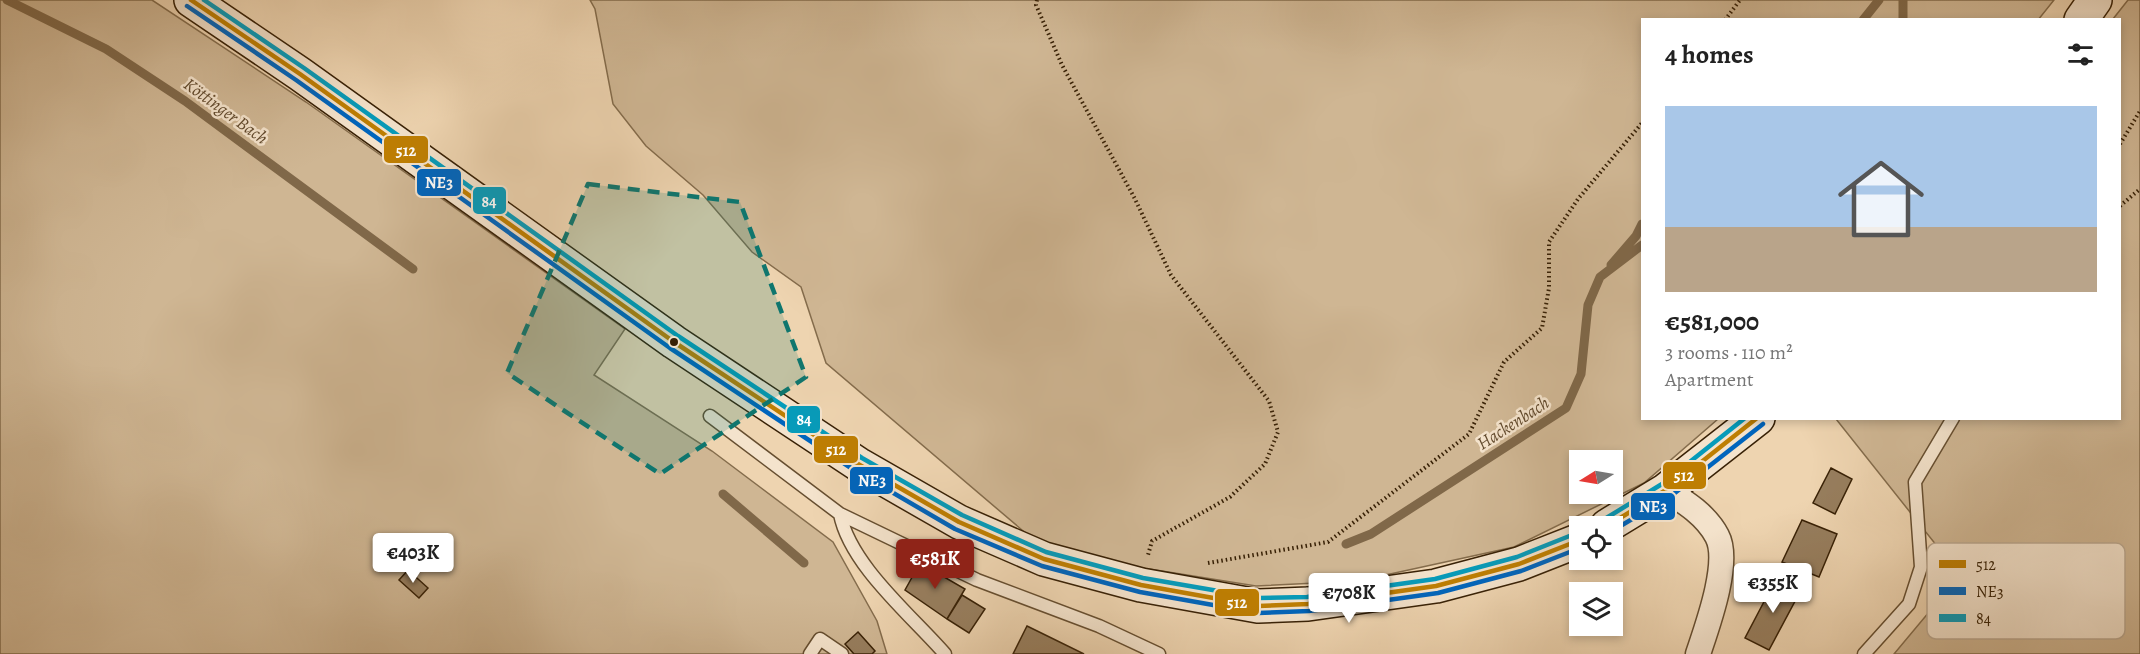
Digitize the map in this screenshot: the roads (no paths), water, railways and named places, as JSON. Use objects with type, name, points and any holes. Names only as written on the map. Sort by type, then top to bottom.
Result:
[{"type":"main road","points":[[191,0],[300,74],[674,342],[858,464],[959,522],[1044,559],[1155,587],[1258,606],[1308,604],[1436,586],[1519,564],[1569,544]]},
{"type":"main road","points":[[2082,18],[2095,0]]},
{"type":"main road","points":[[1623,516],[1666,490],[1755,420]]},
{"type":"street","points":[[1666,490],[1691,505],[1718,537],[1721,569],[1711,615],[1698,654]]},
{"type":"lane","points":[[710,416],[840,514],[977,580],[1099,626],[1159,654]]},
{"type":"lane","points":[[1864,654],[1909,604],[1921,567],[1914,482],[1952,420]]},
{"type":"lane","points":[[840,514],[844,534],[864,567],[945,654]]},
{"type":"lane","points":[[810,654],[820,639],[842,654]]},
{"type":"waterway","name":"Köttinger Bach","points":[[7,0],[106,49],[185,101],[413,269]]},
{"type":"waterway","points":[[1865,18],[1879,0]]},
{"type":"waterway","name":"Hackenbach","points":[[1903,0],[1903,18]]},
{"type":"waterway","points":[[1611,265],[1636,236],[1641,226]]},
{"type":"waterway","name":"Hackenbach","points":[[1346,544],[1371,534],[1566,408],[1581,374],[1588,305],[1600,277],[1641,246]]},
{"type":"waterway","name":"Köttinger Bach","points":[[723,494],[804,563]]}]
